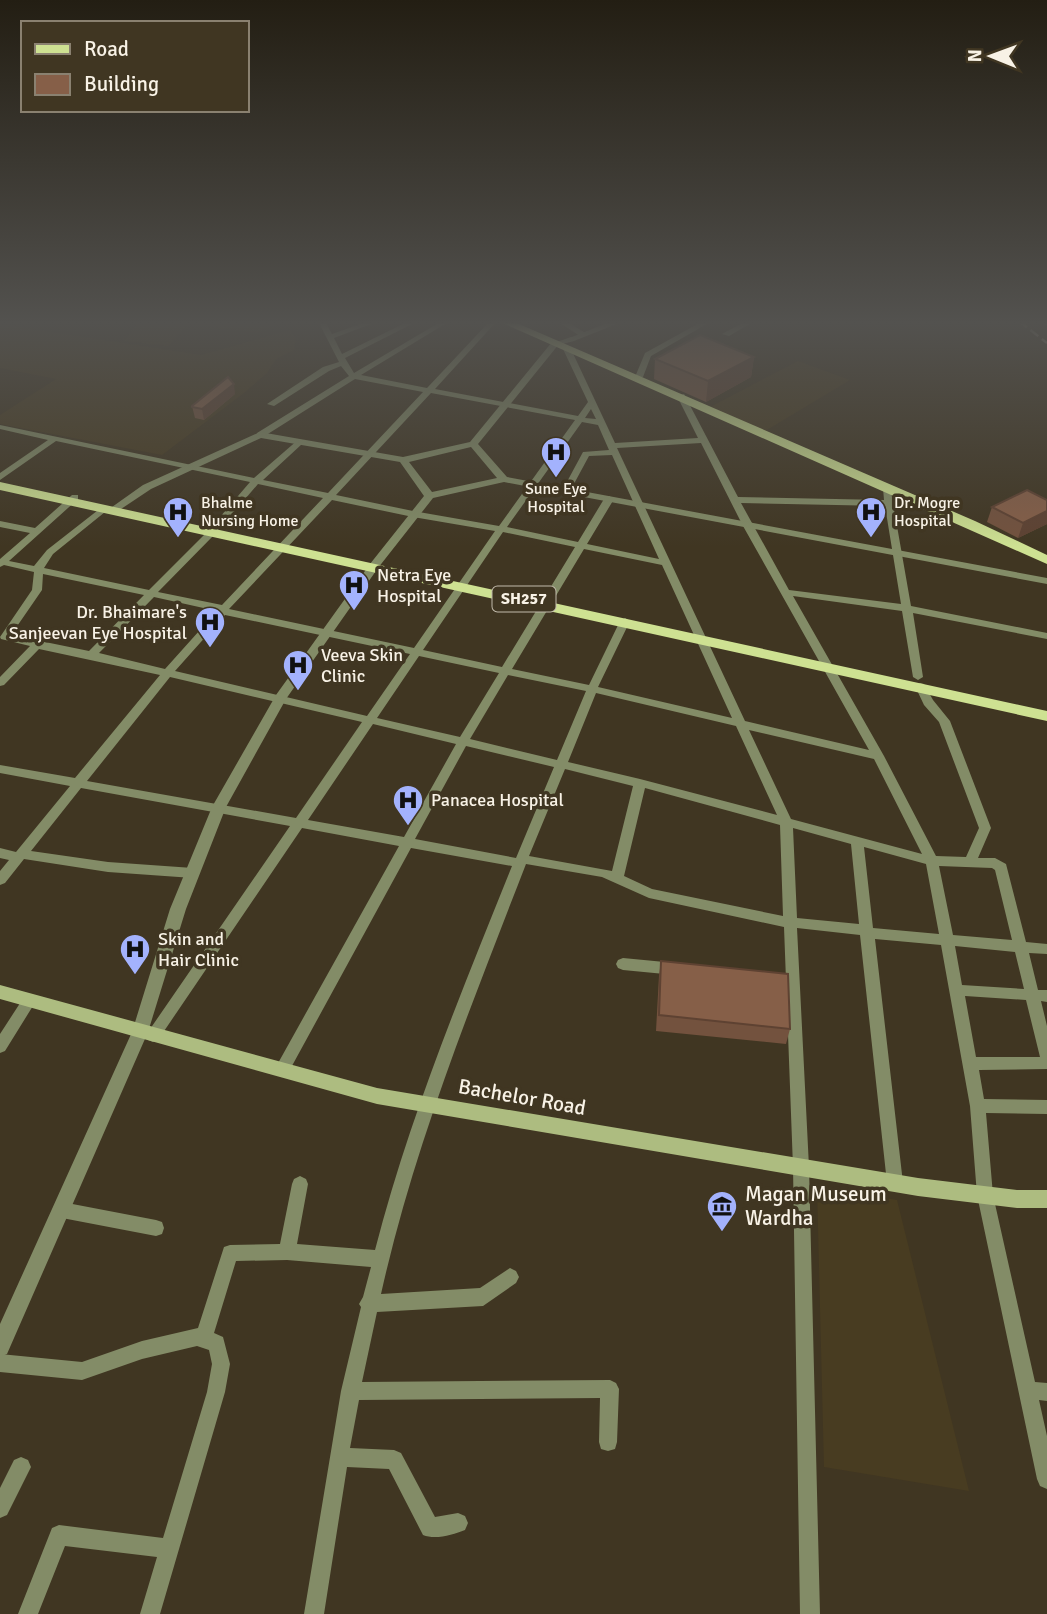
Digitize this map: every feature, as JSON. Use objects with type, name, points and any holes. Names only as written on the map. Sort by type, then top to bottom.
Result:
[{"type":"main road","points":[[678,396],[1047,560]]},
{"type":"main road","points":[[679,396],[869,473],[1047,554]]},
{"type":"main road","name":"SH257","points":[[0,479],[109,508],[376,563],[824,662],[1047,707]]},
{"type":"main road","name":"SH257","points":[[0,486],[73,499]]},
{"type":"main road","name":"SH257","points":[[549,601],[625,621],[699,635]]},
{"type":"main road","name":"SH257","points":[[919,681],[1047,716]]},
{"type":"main road","name":"Bachelor Road","points":[[0,992],[377,1096],[895,1183],[985,1195],[1047,1199]]},
{"type":"street","points":[[271,404],[283,396]]},
{"type":"street","points":[[322,396],[260,435],[147,487],[109,508],[50,552],[39,566],[37,590],[3,635],[37,645],[169,671],[640,783],[932,862],[996,863],[1002,867],[1022,947],[1040,995],[1047,1056]]},
{"type":"street","points":[[0,880],[169,671],[368,454],[426,396]]},
{"type":"street","points":[[459,396],[601,423]]},
{"type":"street","points":[[260,435],[403,460],[472,444],[513,396]]},
{"type":"street","points":[[589,396],[786,822],[790,922],[786,982],[801,1167],[810,1614]]},
{"type":"street","points":[[682,398],[748,526],[878,756],[932,862],[978,1106],[985,1195],[1047,1479]]},
{"type":"street","points":[[0,1347],[146,1034],[299,822],[463,582],[592,402]]},
{"type":"street","points":[[0,427],[414,514],[666,563]]},
{"type":"street","points":[[0,479],[54,439]]},
{"type":"street","points":[[566,491],[586,454],[703,440]]},
{"type":"street","points":[[91,655],[257,481],[299,442]]},
{"type":"street","points":[[472,444],[504,479]]},
{"type":"street","points":[[403,460],[429,496]]},
{"type":"street","points":[[146,1034],[178,909],[219,807],[280,698],[376,563],[429,496],[504,479],[1047,581]]},
{"type":"street","points":[[887,488],[919,681],[928,702],[944,721],[985,828],[970,862]]},
{"type":"street","points":[[1,563],[73,499]]},
{"type":"street","points":[[282,1070],[463,741],[609,499]]},
{"type":"street","points":[[736,499],[889,503]]},
{"type":"street","points":[[0,524],[37,531]]},
{"type":"street","points":[[1,563],[223,610],[325,635],[592,689],[878,756]]},
{"type":"street","points":[[785,592],[905,608],[1047,636]]},
{"type":"street","points":[[314,1614],[339,1457],[368,1304],[427,1104],[521,861],[592,689],[625,621]]},
{"type":"street","points":[[0,683],[37,645]]},
{"type":"street","points":[[0,769],[406,843],[617,877],[649,893],[790,922],[947,941],[1047,949]]},
{"type":"street","points":[[617,877],[640,783]]},
{"type":"street","points":[[857,843],[895,1183]]},
{"type":"street","points":[[0,853],[108,867],[193,873]]},
{"type":"street","points":[[623,964],[689,971]]},
{"type":"street","points":[[957,990],[1040,995]]},
{"type":"street","points":[[0,1047],[29,1001]]},
{"type":"street","points":[[971,1064],[1047,1063]]},
{"type":"street","points":[[978,1106],[1047,1107]]},
{"type":"street","points":[[287,1252],[300,1184]]},
{"type":"street","points":[[62,1210],[156,1228]]},
{"type":"street","points":[[203,1339],[230,1253],[287,1252],[381,1259]]},
{"type":"street","points":[[368,1304],[483,1297],[510,1277]]},
{"type":"street","points":[[0,1363],[82,1371],[142,1350],[197,1337],[217,1343],[221,1364],[216,1392],[150,1614]]},
{"type":"street","points":[[351,1391],[610,1389],[608,1442]]},
{"type":"street","points":[[1028,1390],[1047,1392]]},
{"type":"street","points":[[339,1457],[394,1460],[430,1528],[458,1523]]},
{"type":"street","points":[[0,1508],[22,1466]]},
{"type":"street","points":[[28,1614],[59,1535],[169,1549]]},
{"type":"shaded area","points":[[29,396],[240,396],[162,455],[0,424],[0,415]]},
{"type":"shaded area","points":[[730,396],[823,396],[765,431],[710,407]]},
{"type":"shaded area","points":[[817,1187],[897,1200],[969,1491],[824,1467]]},
{"type":"building","points":[[204,396],[218,396],[202,409],[192,406]]},
{"type":"building","points":[[1027,490],[1047,500],[1047,511],[1023,523],[992,507]]},
{"type":"building","points":[[661,961],[788,974],[790,1029],[659,1015]]},
{"type":"place","name":"Sune Eye Hospital","points":[[556,479]]},
{"type":"place","name":"Bhalme Nursing Home","points":[[178,539]]},
{"type":"place","name":"Dr. Mogre Hospital","points":[[871,539]]},
{"type":"place","name":"Netra Eye Hospital","points":[[354,612]]},
{"type":"place","name":"Dr. Bhaimare's Sanjeevan Eye Hospital","points":[[210,649]]},
{"type":"place","name":"Veeva Skin Clinic","points":[[298,692]]},
{"type":"place","name":"Panacea Hospital","points":[[408,827]]},
{"type":"place","name":"Skin and Hair Clinic","points":[[135,976]]},
{"type":"place","name":"Magan Museum Wardha","points":[[722,1233]]}]
